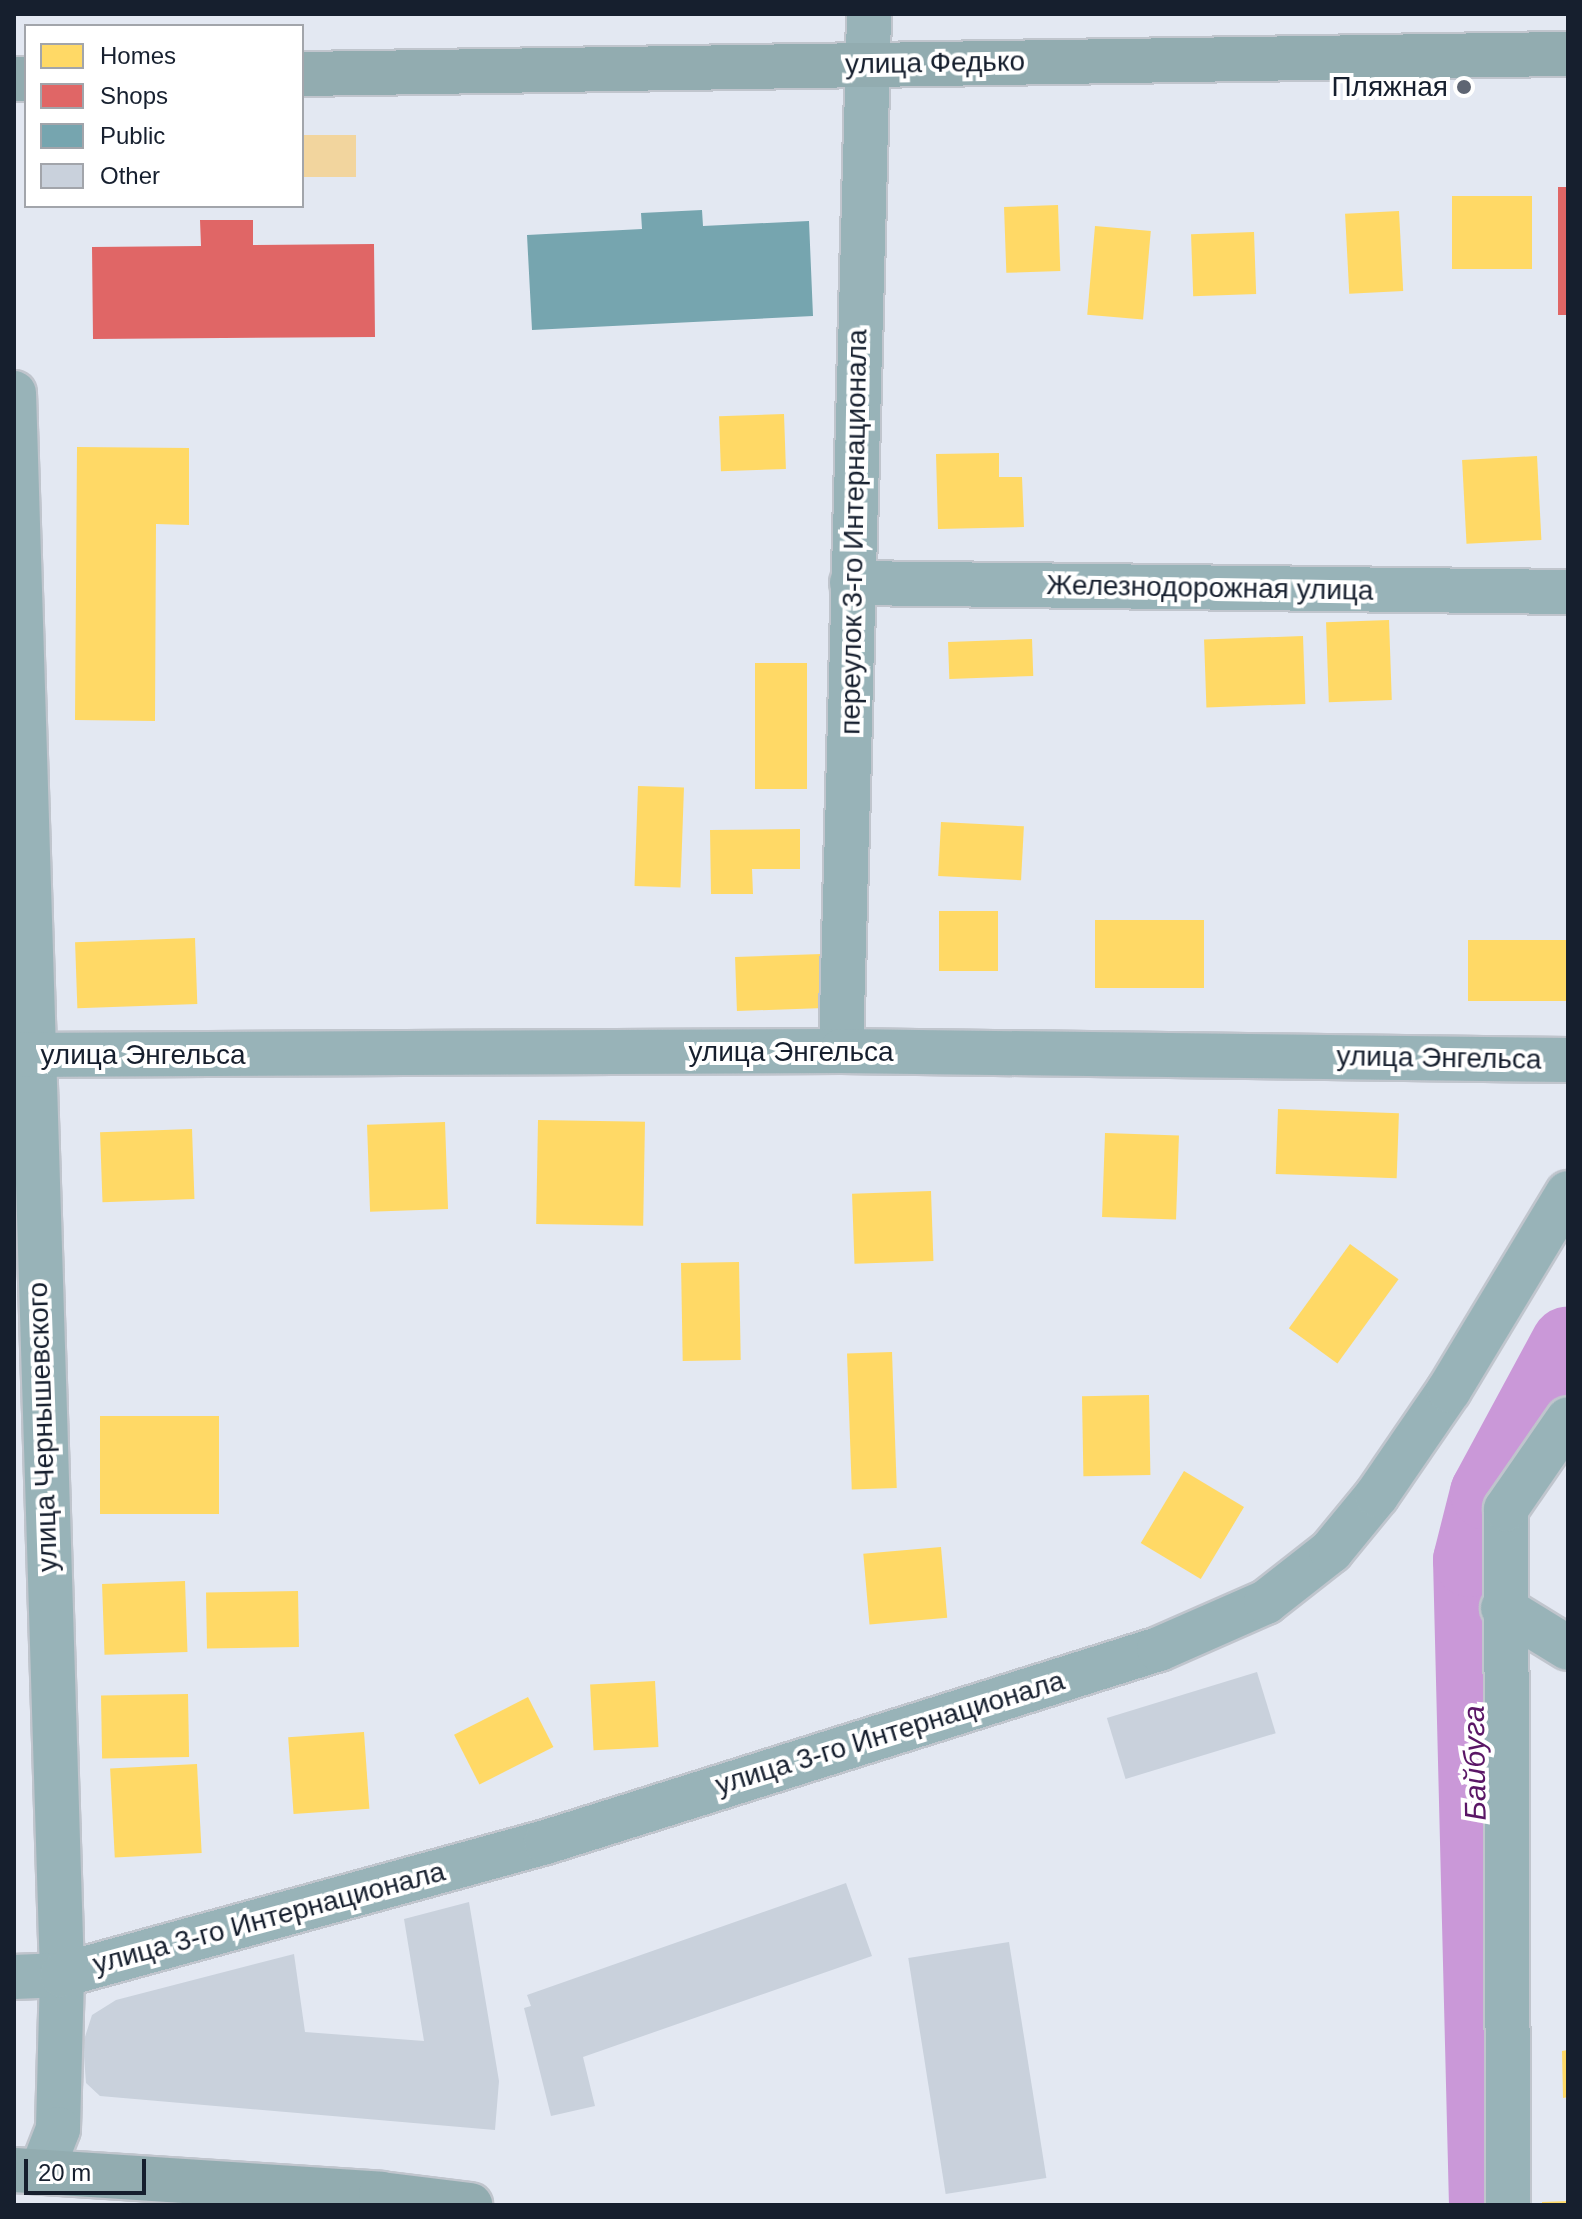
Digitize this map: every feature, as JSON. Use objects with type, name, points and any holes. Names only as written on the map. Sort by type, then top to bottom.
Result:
[{"type":"main road","name":"улица Федько","points":[[304,74],[1568,54]]},
{"type":"main road","points":[[28,2170],[470,2205]]},
{"type":"street","name":"переулок 3-го Интернационала","points":[[841,1051],[865,64],[869,14]]},
{"type":"street","name":"улица Чернышевского","points":[[14,393],[22,1055],[62,1975],[58,2129],[28,2170]]},
{"type":"street","name":"Железнодорожная улица","points":[[852,583],[1568,592]]},
{"type":"street","name":"улица Энгельса","points":[[22,1055],[841,1051],[1568,1060]]},
{"type":"street","name":"улица 3-го Интернационала","points":[[14,1977],[62,1975],[546,1842],[1159,1649],[1266,1602],[1331,1551],[1377,1495],[1449,1390],[1568,1193]]},
{"type":"street","points":[[1508,2205],[1503,1608],[1506,1509],[1568,1419]]},
{"type":"street","points":[[1503,1608],[1568,1648]]},
{"type":"shaded area","points":[[304,135],[356,135],[356,177],[304,177]]},
{"type":"building: Homes","points":[[1452,196],[1532,196],[1532,269],[1452,269]]},
{"type":"building: Homes","points":[[1058,205],[1060,271],[1006,273],[1004,207]]},
{"type":"building: Homes","points":[[1399,211],[1403,291],[1349,294],[1345,214]]},
{"type":"building: Homes","points":[[1095,226],[1151,231],[1143,320],[1087,315]]},
{"type":"building: Homes","points":[[1254,232],[1256,294],[1193,296],[1191,234]]},
{"type":"building: Homes","points":[[784,414],[786,469],[721,471],[719,416]]},
{"type":"building: Homes","points":[[77,447],[189,448],[189,525],[156,524],[155,721],[75,720]]},
{"type":"building: Homes","points":[[999,453],[999,477],[1022,477],[1024,527],[938,529],[936,454]]},
{"type":"building: Homes","points":[[1537,456],[1541,540],[1466,544],[1462,460]]},
{"type":"building: Homes","points":[[1389,620],[1392,700],[1329,702],[1326,622]]},
{"type":"building: Homes","points":[[1303,636],[1305,704],[1206,707],[1204,639]]},
{"type":"building: Homes","points":[[1032,639],[1033,676],[949,679],[948,642]]},
{"type":"building: Homes","points":[[755,663],[807,663],[807,789],[755,789]]},
{"type":"building: Homes","points":[[638,786],[684,788],[680,888],[635,886]]},
{"type":"building: Homes","points":[[941,822],[1024,826],[1021,880],[938,876]]},
{"type":"building: Homes","points":[[800,829],[800,869],[752,869],[753,894],[711,894],[710,830]]},
{"type":"building: Homes","points":[[939,911],[998,911],[998,971],[939,971]]},
{"type":"building: Homes","points":[[1095,920],[1204,920],[1204,988],[1095,988]]},
{"type":"building: Homes","points":[[195,938],[197,1004],[77,1008],[75,942]]},
{"type":"building: Homes","points":[[1468,940],[1568,940],[1568,1001],[1468,1001]]},
{"type":"building: Homes","points":[[822,954],[824,1008],[737,1011],[735,957]]},
{"type":"building: Homes","points":[[1278,1109],[1399,1113],[1397,1178],[1276,1174]]},
{"type":"building: Homes","points":[[538,1120],[645,1122],[643,1226],[536,1224]]},
{"type":"building: Homes","points":[[445,1122],[448,1209],[370,1212],[367,1125]]},
{"type":"building: Homes","points":[[192,1129],[194,1199],[102,1202],[100,1132]]},
{"type":"building: Homes","points":[[1105,1133],[1179,1136],[1176,1220],[1102,1217]]},
{"type":"building: Homes","points":[[931,1191],[933,1261],[854,1264],[852,1194]]},
{"type":"building: Homes","points":[[1350,1244],[1399,1279],[1337,1363],[1289,1328]]},
{"type":"building: Homes","points":[[739,1262],[741,1360],[683,1361],[681,1263]]},
{"type":"building: Homes","points":[[892,1352],[897,1488],[852,1489],[847,1354]]},
{"type":"building: Homes","points":[[1149,1395],[1150,1475],[1083,1476],[1082,1396]]},
{"type":"building: Homes","points":[[100,1416],[219,1416],[219,1514],[100,1514]]},
{"type":"building: Homes","points":[[1184,1471],[1244,1507],[1201,1579],[1141,1543]]},
{"type":"building: Homes","points":[[941,1547],[947,1618],[869,1625],[863,1554]]},
{"type":"building: Homes","points":[[185,1581],[187,1652],[105,1655],[102,1584]]},
{"type":"building: Homes","points":[[298,1591],[299,1647],[207,1649],[206,1593]]},
{"type":"building: Homes","points":[[655,1681],[658,1747],[594,1750],[590,1684]]},
{"type":"building: Homes","points":[[188,1694],[189,1757],[102,1759],[101,1696]]},
{"type":"building: Homes","points":[[528,1697],[553,1747],[479,1785],[454,1735]]},
{"type":"building: Homes","points":[[364,1732],[369,1809],[294,1814],[288,1737]]},
{"type":"building: Homes","points":[[197,1764],[202,1853],[115,1857],[110,1769]]},
{"type":"building: Homes","points":[[1568,2050],[1568,2097],[1563,2098],[1562,2051]]},
{"type":"building: Homes","points":[[1568,2201],[1568,2205],[1542,2205],[1542,2202]]},
{"type":"building: Shops","points":[[1558,187],[1568,187],[1568,315],[1558,315]]},
{"type":"building: Shops","points":[[200,220],[253,220],[253,245],[374,244],[375,337],[93,339],[92,247],[201,246]]},
{"type":"building: Public","points":[[702,210],[703,226],[809,221],[813,316],[532,330],[527,235],[642,229],[641,213]]},
{"type":"building: Other","points":[[1257,1672],[1276,1733],[1126,1779],[1107,1718]]},
{"type":"building: Other","points":[[846,1883],[872,1956],[583,2057],[595,2106],[551,2116],[524,2008],[531,2006],[527,1995]]},
{"type":"building: Other","points":[[469,1902],[499,2081],[495,2130],[100,2096],[86,2083],[83,2043],[92,2015],[116,2000],[294,1954],[305,2032],[424,2041],[404,1919]]},
{"type":"building: Other","points":[[1009,1942],[1046,2178],[946,2194],[908,1958]]},
{"type":"waterway","name":"Байбуга","points":[[1486,2205],[1470,1560],[1487,1493],[1568,1343]]},
{"type":"place","name":"Пляжная","points":[[1464,87]]}]
